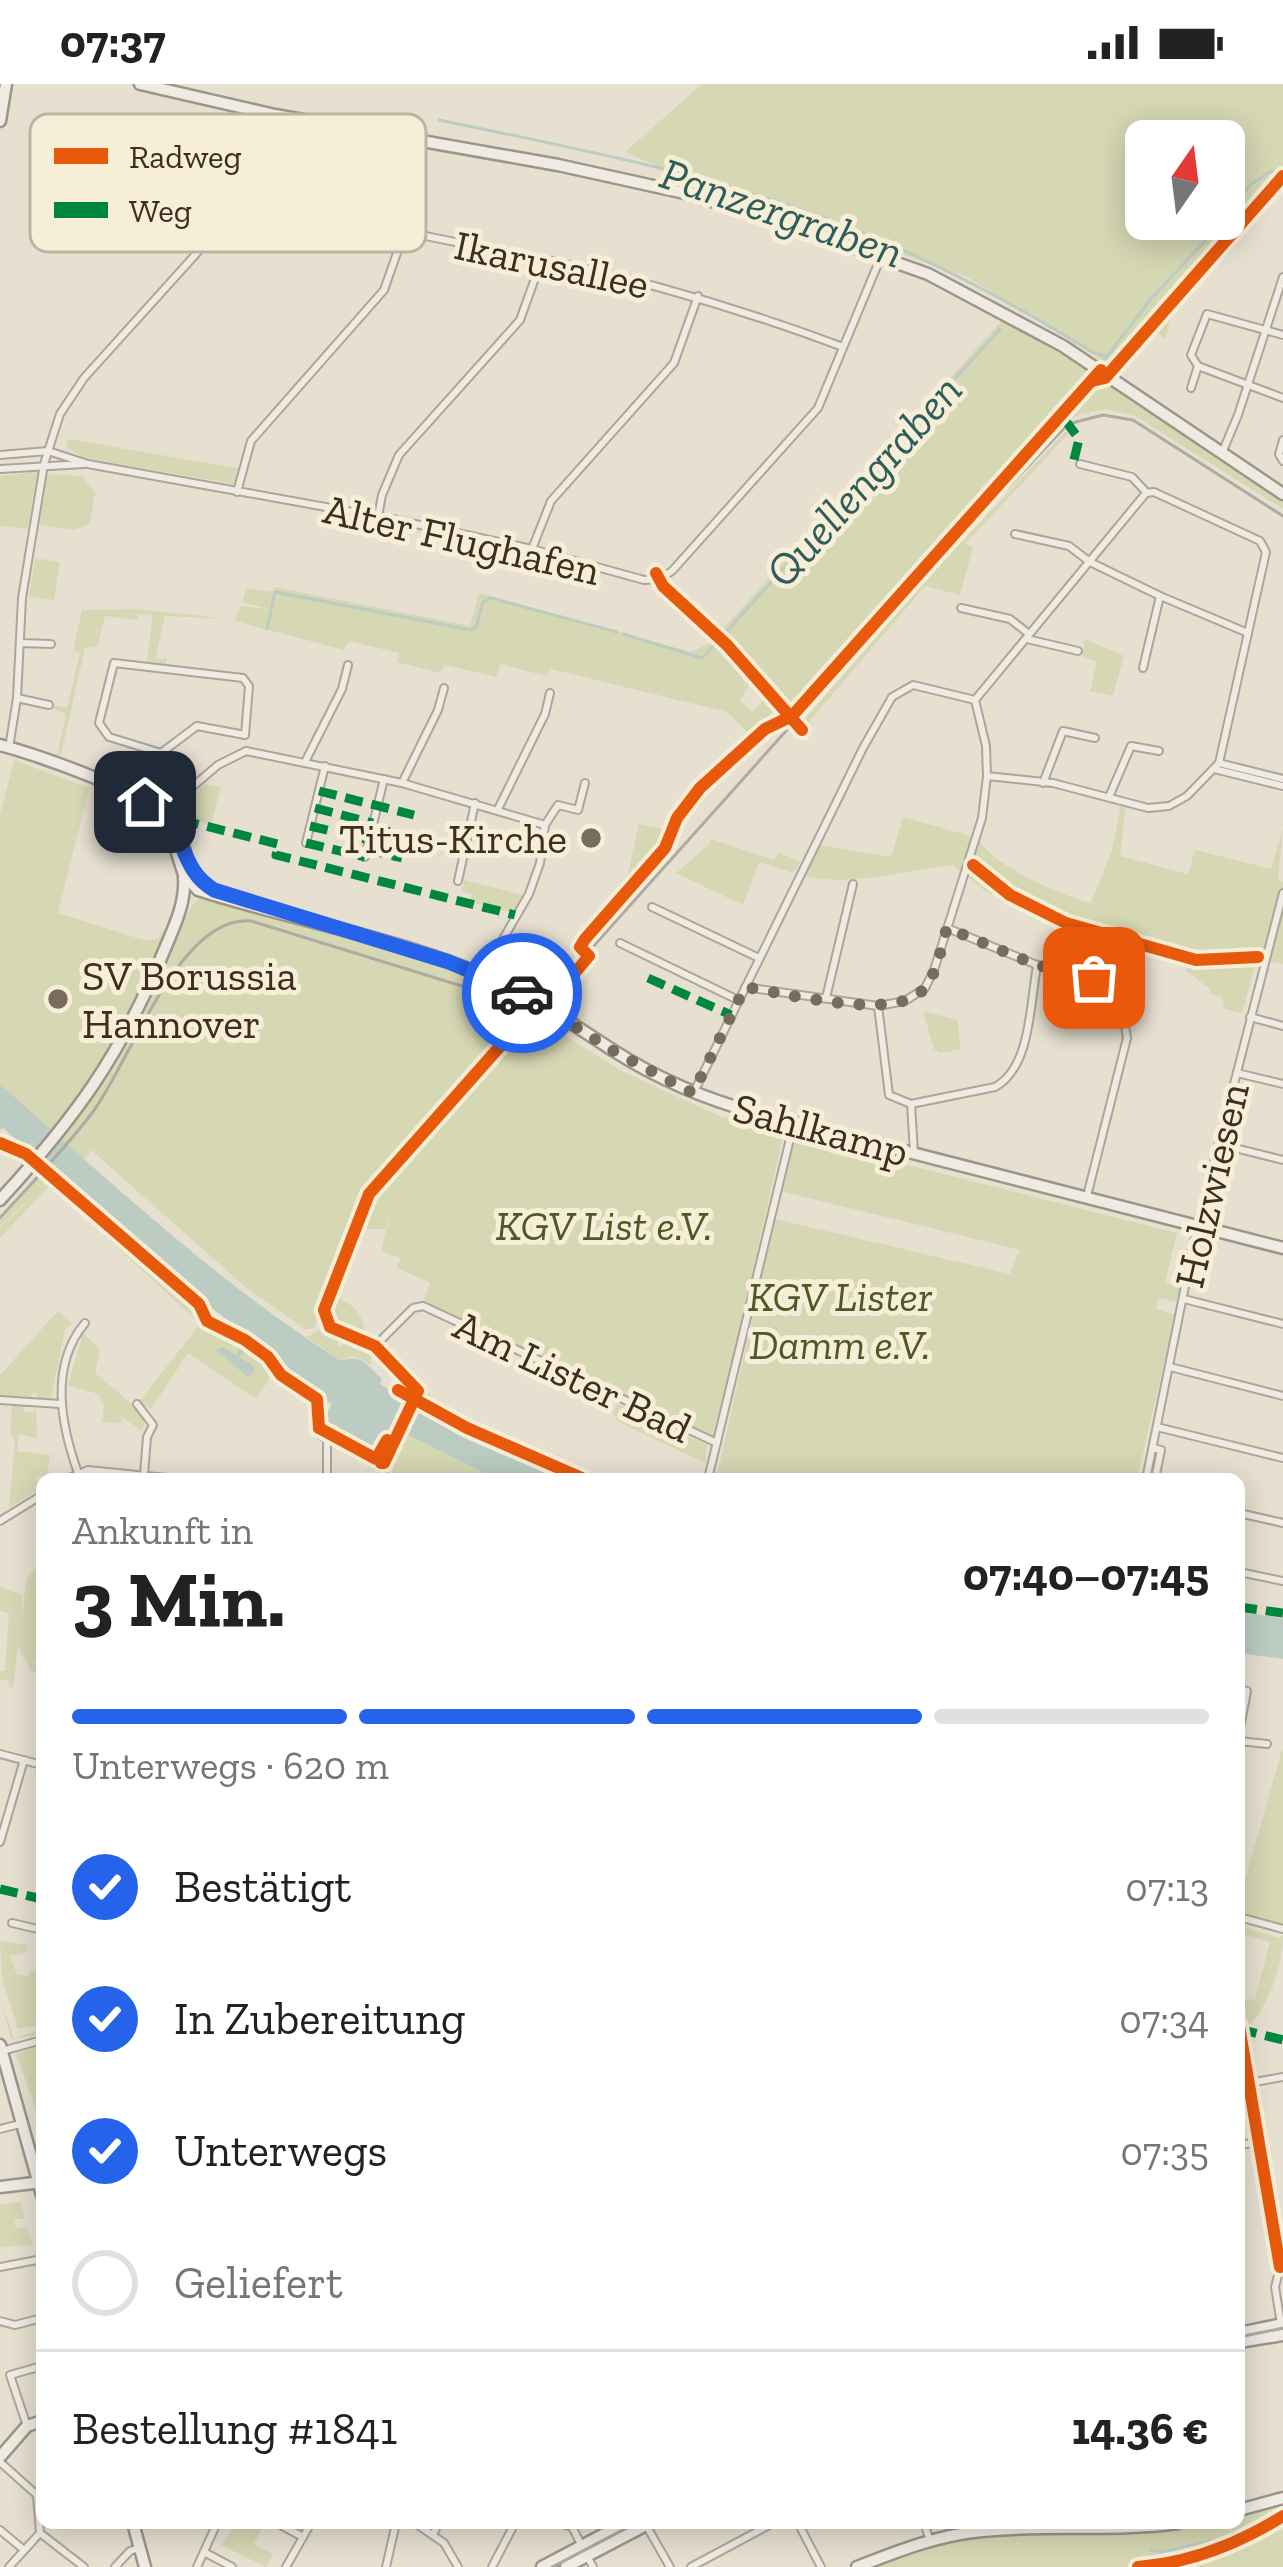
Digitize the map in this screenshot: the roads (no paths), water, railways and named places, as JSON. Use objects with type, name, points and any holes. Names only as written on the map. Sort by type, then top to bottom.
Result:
[{"type":"street","points":[[0,121],[6,84]]},
{"type":"street","points":[[140,84],[270,114]]},
{"type":"street","points":[[426,142],[685,193],[945,281],[1022,322],[1283,494]]},
{"type":"street","name":"Ikarusallee","points":[[426,237],[698,296],[843,347]]},
{"type":"street","points":[[198,252],[73,392],[48,451],[22,598],[17,698],[5,747],[92,779],[164,814],[218,765],[243,752],[402,783],[545,825]]},
{"type":"street","points":[[237,492],[251,441],[384,290],[397,252]]},
{"type":"street","points":[[378,517],[399,454],[520,320],[542,259]]},
{"type":"street","name":"Alter Flughafen","points":[[0,455],[48,451],[88,464],[532,549],[644,580],[664,578],[818,408],[880,260]]},
{"type":"street","points":[[1222,453],[1283,277]]},
{"type":"street","points":[[532,549],[551,501],[674,363],[698,296]]},
{"type":"street","points":[[1283,335],[1208,314],[1191,355],[1198,366],[1283,398]]},
{"type":"street","points":[[1191,388],[1198,366]]},
{"type":"street","points":[[1283,440],[1279,454],[1283,460]]},
{"type":"street","name":"Alter Flughafen","points":[[0,469],[88,464]]},
{"type":"street","points":[[1080,464],[1132,477],[1146,493]]},
{"type":"street","points":[[975,700],[1146,493],[1154,492],[1264,547],[1217,766],[1187,796],[1169,806],[1148,808],[1043,783],[987,776]]},
{"type":"street","points":[[1016,534],[1069,546],[1090,562],[1248,633]]},
{"type":"street","points":[[1143,668],[1160,596]]},
{"type":"street","points":[[961,608],[1010,619],[1028,637],[1078,651]]},
{"type":"street","points":[[20,643],[50,644]]},
{"type":"street","points":[[243,752],[249,686],[243,678],[114,663],[99,723],[109,737],[161,753],[197,726],[244,735]]},
{"type":"street","points":[[305,762],[342,689],[348,665]]},
{"type":"street","points":[[693,1093],[827,816],[892,697],[913,685],[975,700]]},
{"type":"street","points":[[402,783],[444,688]]},
{"type":"street","points":[[498,809],[550,692]]},
{"type":"street","points":[[17,698],[49,705]]},
{"type":"street","points":[[745,987],[878,1006],[905,1001],[925,988],[982,818],[987,776],[981,714],[975,700]]},
{"type":"street","points":[[1043,783],[1063,731],[1095,738]]},
{"type":"street","points":[[1109,797],[1131,746],[1159,752]]},
{"type":"street","points":[[306,843],[325,766]]},
{"type":"street","points":[[1217,766],[1283,783]]},
{"type":"street","points":[[364,857],[384,779]]},
{"type":"street","points":[[483,975],[535,880],[545,825],[557,805],[578,810],[585,783]]},
{"type":"street","points":[[458,881],[475,802]]},
{"type":"street","name":"Sahlkamp","points":[[164,814],[186,869],[188,896],[212,892],[483,975],[693,1093],[1283,1247]]},
{"type":"street","name":"Sahlkamp","points":[[186,869],[212,892]]},
{"type":"street","points":[[826,998],[853,884]]},
{"type":"street","points":[[0,1199],[97,1084],[121,1043],[188,896],[212,892]]},
{"type":"street","name":"Holzwiesen","points":[[1151,1473],[1198,1226],[1283,892]]},
{"type":"street","points":[[652,907],[759,958]]},
{"type":"street","points":[[947,928],[1037,965],[1086,974],[1103,983],[1120,1002],[1127,1038],[1087,1198]]},
{"type":"street","points":[[620,943],[738,1000]]},
{"type":"street","points":[[878,1006],[890,1095],[911,1104],[995,1087],[1007,1080],[1019,1058],[1037,965]]},
{"type":"street","name":"Am Lister Bad","points":[[552,1010],[546,1021],[527,1016],[369,1194],[323,1316],[330,1327],[374,1346],[413,1308],[423,1306],[717,1443]]},
{"type":"street","points":[[1250,1017],[1283,1025]]},
{"type":"street","points":[[1237,1072],[1283,1084]]},
{"type":"street","points":[[911,1104],[914,1154]]},
{"type":"street","points":[[710,1473],[794,1122]]},
{"type":"street","points":[[1219,1144],[1283,1160]]},
{"type":"street","points":[[1184,1299],[1283,1324]]},
{"type":"street","points":[[85,1323],[69,1354],[59,1403],[67,1444],[78,1473],[122,1473]]},
{"type":"street","points":[[1170,1367],[1283,1396]]},
{"type":"street","points":[[0,1400],[59,1403]]},
{"type":"street","points":[[137,1404],[153,1425],[147,1437],[144,1473]]},
{"type":"street","points":[[320,1427],[319,1434],[327,1438],[327,1473]]},
{"type":"street","points":[[1157,1427],[1283,1458]]},
{"type":"street","points":[[383,1473],[384,1463]]},
{"type":"street","points":[[0,1521],[36,1499]]},
{"type":"street","points":[[1245,1515],[1283,1523]]},
{"type":"street","points":[[1245,1573],[1283,1581]]},
{"type":"street","points":[[1245,1738],[1267,1744]]},
{"type":"street","points":[[0,1754],[36,1763]]},
{"type":"street","points":[[0,1842],[24,1760]]},
{"type":"street","points":[[1245,1919],[1283,1929]]},
{"type":"street","points":[[12,1923],[36,1929]]},
{"type":"street","points":[[36,2042],[1,2048],[36,2168]]},
{"type":"street","points":[[1245,2061],[1280,2267]]},
{"type":"street","points":[[1249,2084],[1283,2078]]},
{"type":"street","points":[[0,2129],[23,2123]]},
{"type":"street","points":[[1245,2144],[1260,2142]]},
{"type":"street","points":[[1245,2337],[1283,2329],[1275,2287],[1283,2256],[1263,2161]]},
{"type":"street","points":[[0,2187],[36,2186]]},
{"type":"street","points":[[0,2267],[36,2260]]},
{"type":"street","points":[[0,2321],[14,2325],[36,2320]]},
{"type":"street","points":[[0,2371],[10,2374],[36,2368]]},
{"type":"street","points":[[10,2374],[27,2426]]},
{"type":"street","points":[[36,2424],[27,2426],[0,2460],[36,2494]]},
{"type":"street","points":[[1245,2508],[1283,2498]]},
{"type":"street","points":[[10,2567],[40,2529]]},
{"type":"street","points":[[137,2529],[145,2567]]},
{"type":"street","points":[[197,2567],[214,2529]]},
{"type":"street","points":[[288,2529],[303,2537]]},
{"type":"street","points":[[286,2567],[308,2529]]},
{"type":"street","points":[[386,2567],[395,2529]]},
{"type":"street","points":[[425,2529],[449,2550],[458,2567]]},
{"type":"street","points":[[433,2534],[436,2529]]},
{"type":"street","points":[[492,2567],[512,2529]]},
{"type":"street","points":[[542,2567],[587,2556],[618,2529]]},
{"type":"street","points":[[566,2567],[638,2529]]},
{"type":"street","points":[[651,2529],[670,2567]]},
{"type":"street","points":[[694,2566],[762,2529]]},
{"type":"street","points":[[802,2529],[820,2567]]},
{"type":"street","points":[[926,2529],[930,2541]]},
{"type":"street","points":[[857,2567],[981,2529]]},
{"type":"street","points":[[0,2530],[24,2550]]},
{"type":"street","points":[[40,2533],[84,2567]]},
{"type":"street","points":[[115,2567],[139,2548]]},
{"type":"street","points":[[204,2552],[232,2567]]},
{"type":"waterway","name":"Panzergraben","points":[[439,120],[642,164],[791,206],[938,267],[1106,356]]},
{"type":"waterway","points":[[1105,359],[1250,185],[1271,171],[1283,173]]},
{"type":"waterway","name":"Quellengraben","points":[[727,631],[1000,329]]},
{"type":"waterway","name":"Quellengraben","points":[[267,629],[275,592],[471,630],[483,602],[491,598],[617,632]]},
{"type":"waterway","name":"Quellengraben","points":[[623,634],[702,658],[715,644]]},
{"type":"waterway","points":[[372,1185],[520,1018]]},
{"type":"waterway","points":[[1267,2530],[1283,2526]]},
{"type":"waterway","points":[[1239,2536],[1257,2531]]},
{"type":"waterway","points":[[1151,2550],[1161,2552],[1234,2536]]},
{"type":"tram line","points":[[0,1218],[92,1113],[179,965],[201,941],[225,925],[251,921],[517,1003],[531,1004],[548,997],[939,560],[1068,424],[1103,415],[1133,420],[1283,516]]},
{"type":"tram line","points":[[1245,2336],[1283,2328]]},
{"type":"tram line","points":[[552,2567],[625,2529]]},
{"type":"place","name":"Titus-Kirche","points":[[591,838]]},
{"type":"place","name":"SV Borussia Hannover","points":[[58,999]]},
{"type":"park label","name":"KGV List e.V.","points":[[604,1225]]},
{"type":"park label","name":"KGV Lister Damm e.V.","points":[[840,1320]]}]
